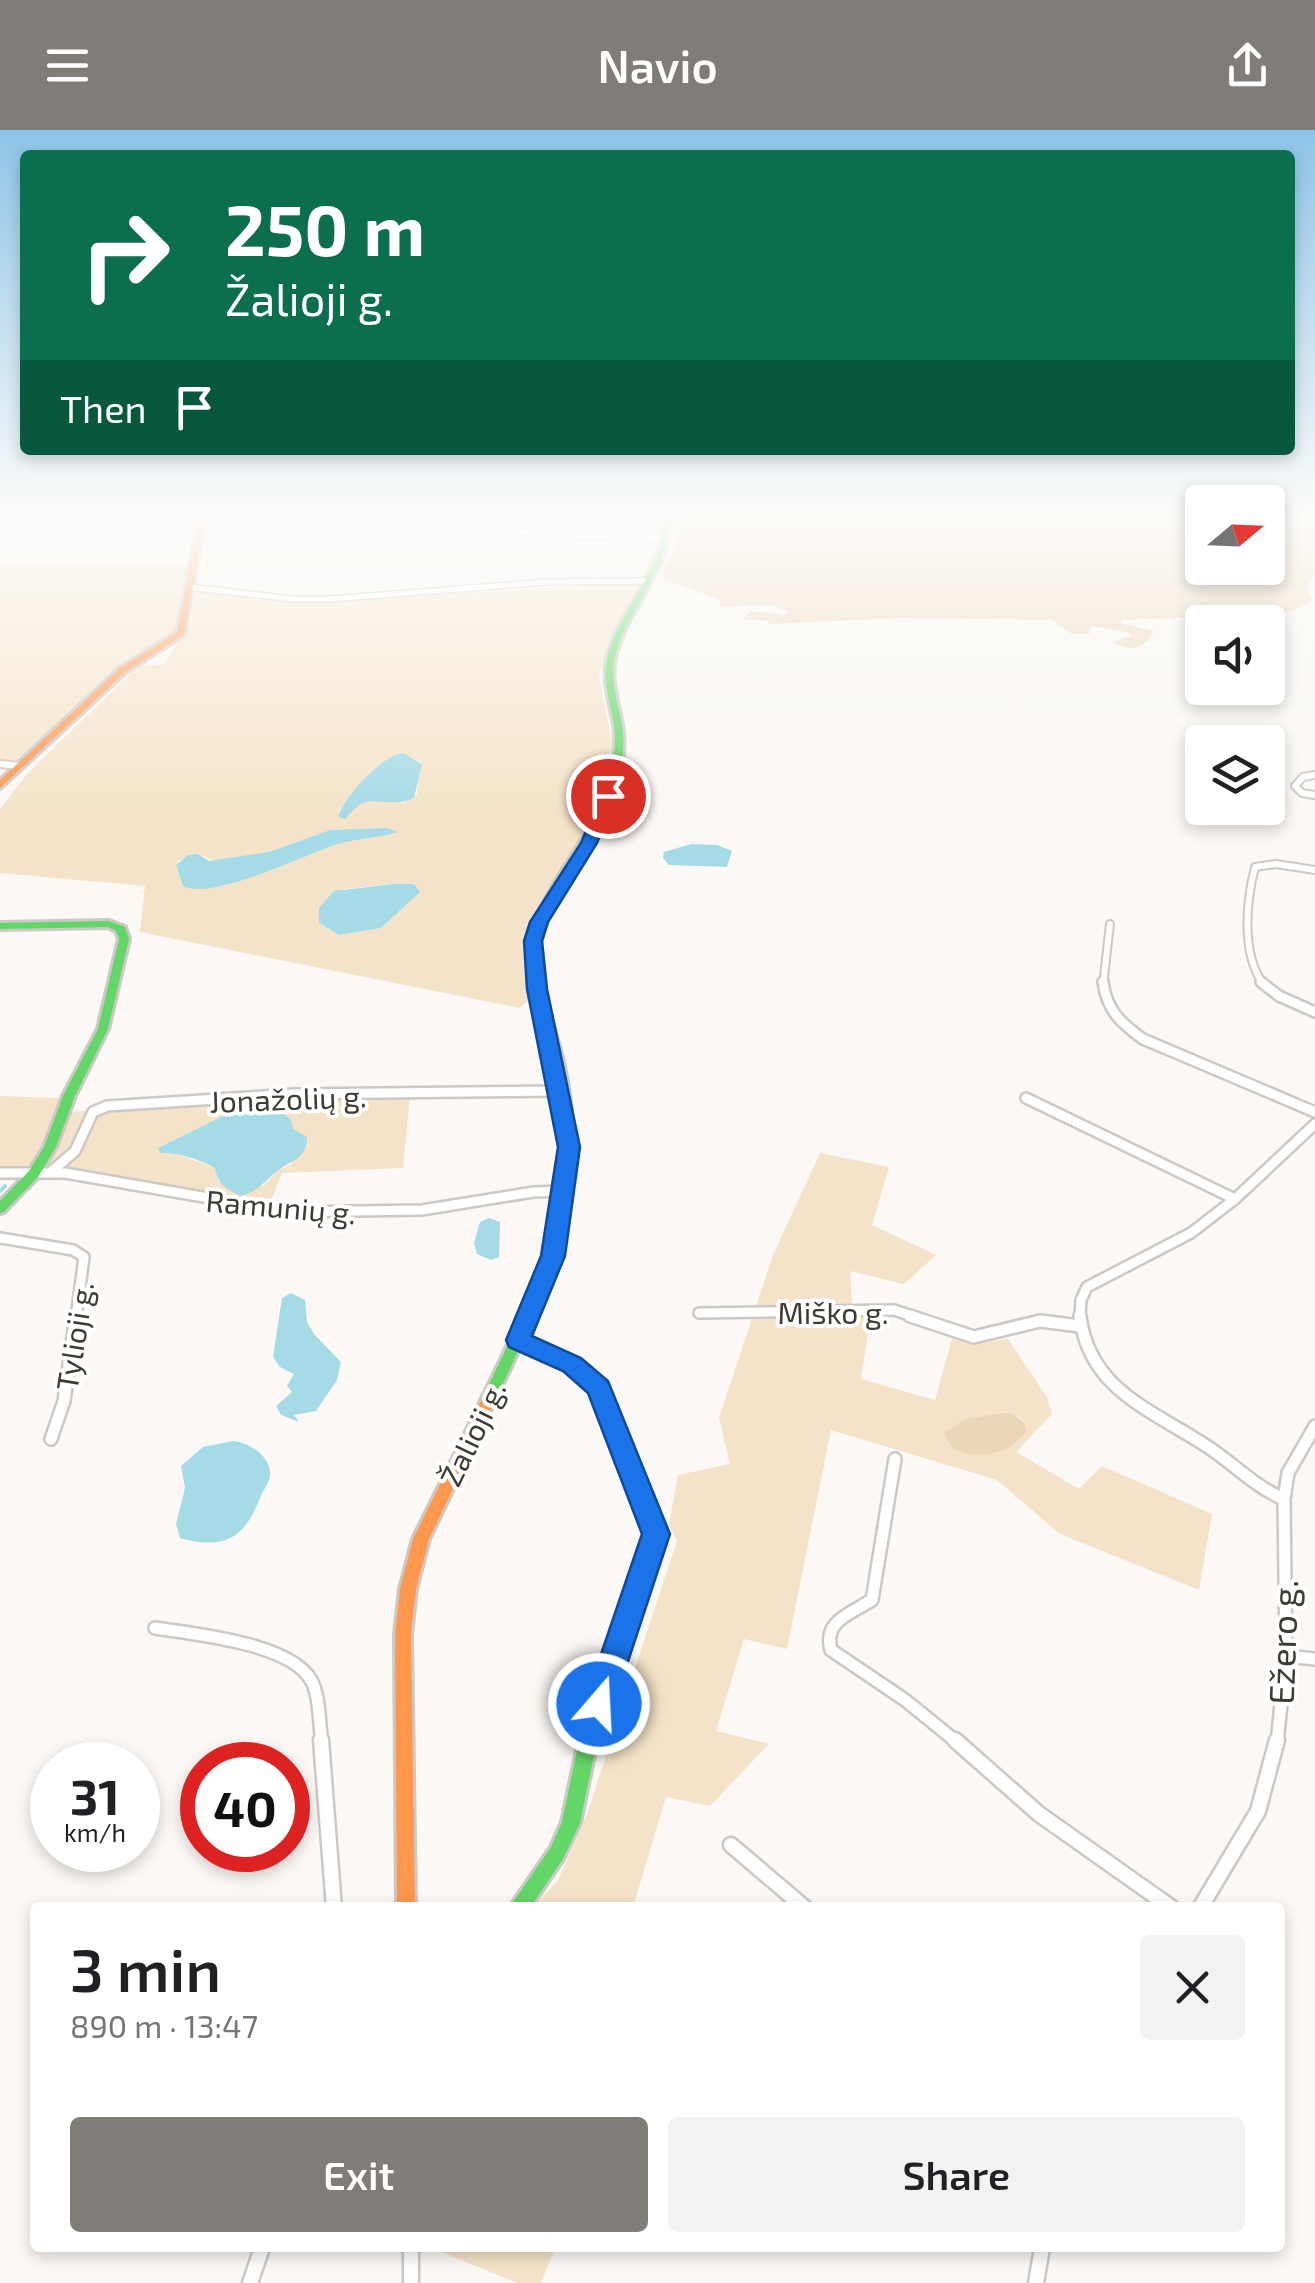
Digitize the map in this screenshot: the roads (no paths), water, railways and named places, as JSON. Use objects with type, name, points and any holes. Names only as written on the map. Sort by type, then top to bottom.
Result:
[{"type":"street","points":[[0,785],[123,670],[181,633],[183,618]]},
{"type":"street","name":"Žalioji g.","points":[[406,1902],[404,1634],[408,1589],[421,1539],[518,1340],[553,1256],[569,1147],[537,989],[533,941],[539,922],[602,818],[619,748],[618,722],[607,682],[608,666],[629,618]]},
{"type":"street","points":[[0,764],[20,766]]},
{"type":"street","points":[[1315,775],[1303,777],[1296,786],[1302,792],[1315,794]]},
{"type":"street","points":[[1315,870],[1276,864],[1255,867],[1249,926],[1252,966],[1263,984],[1315,1012]]},
{"type":"street","points":[[0,926],[101,923],[116,926],[124,934],[104,1030],[34,1174],[0,1209]]},
{"type":"street","points":[[1110,924],[1102,977],[1110,1011],[1123,1028],[1156,1046],[1315,1112]]},
{"type":"street","name":"Jonažolių g.","points":[[51,1172],[74,1151],[93,1112],[107,1106],[294,1094],[560,1091]]},
{"type":"street","points":[[1026,1098],[1236,1199]]},
{"type":"street","points":[[1284,1499],[1262,1490],[1208,1447],[1117,1388],[1092,1360],[1080,1326],[1082,1294],[1087,1287],[1152,1256],[1236,1199],[1315,1124]]},
{"type":"street","name":"Ramunių g.","points":[[0,1173],[51,1172],[288,1212],[422,1210],[533,1192],[564,1191]]},
{"type":"street","name":"Tylioji g.","points":[[0,1238],[73,1250],[84,1257],[64,1402],[50,1439]]},
{"type":"street","name":"Miško g.","points":[[699,1313],[894,1310],[974,1336],[1040,1321],[1080,1326]]},
{"type":"street","points":[[518,1340],[572,1364],[599,1388],[656,1534],[590,1731],[571,1824],[557,1854],[522,1902]]},
{"type":"street","name":"Ežero g.","points":[[1204,1902],[1236,1853],[1264,1794],[1276,1749],[1286,1656],[1284,1499],[1288,1473],[1315,1426]]},
{"type":"street","points":[[895,1459],[872,1600],[830,1626],[827,1643],[831,1650],[920,1712],[1039,1814],[1164,1902]]},
{"type":"street","points":[[155,1628],[234,1642],[304,1669],[312,1681],[326,1771],[334,1902]]},
{"type":"street","points":[[1286,1656],[1315,1659]]},
{"type":"street","points":[[731,1845],[798,1902]]},
{"type":"street","points":[[250,2283],[261,2252]]},
{"type":"street","points":[[411,2252],[412,2283]]},
{"type":"street","points":[[1036,2283],[1041,2252]]},
{"type":"water","points":[[403,753],[422,764],[414,798],[362,804],[346,819],[338,817],[365,778],[385,761]]},
{"type":"water","points":[[387,828],[398,832],[335,845],[259,875],[215,887],[183,886],[176,865],[188,855],[197,854],[209,861],[269,852],[330,830]]},
{"type":"water","points":[[691,844],[717,845],[732,851],[727,867],[669,865],[663,858],[664,852]]},
{"type":"water","points":[[414,884],[420,892],[381,928],[339,935],[319,923],[319,908],[334,891]]},
{"type":"water","points":[[281,1111],[291,1120],[293,1129],[307,1137],[304,1150],[256,1189],[241,1196],[224,1186],[215,1168],[189,1157],[160,1153],[158,1148],[227,1114]]},
{"type":"water","points":[[489,1218],[500,1222],[499,1257],[491,1260],[477,1254],[474,1243],[480,1222]]},
{"type":"water","points":[[291,1293],[305,1300],[307,1322],[341,1362],[337,1380],[316,1411],[294,1415],[299,1422],[281,1415],[276,1406],[292,1392],[287,1386],[294,1374],[280,1367],[273,1357],[282,1298]]},
{"type":"water","points":[[233,1441],[258,1452],[270,1469],[254,1512],[230,1538],[209,1543],[180,1538],[176,1524],[185,1488],[181,1466],[203,1447]]},
{"type":"waterway","points":[[0,1191],[5,1186]]}]
